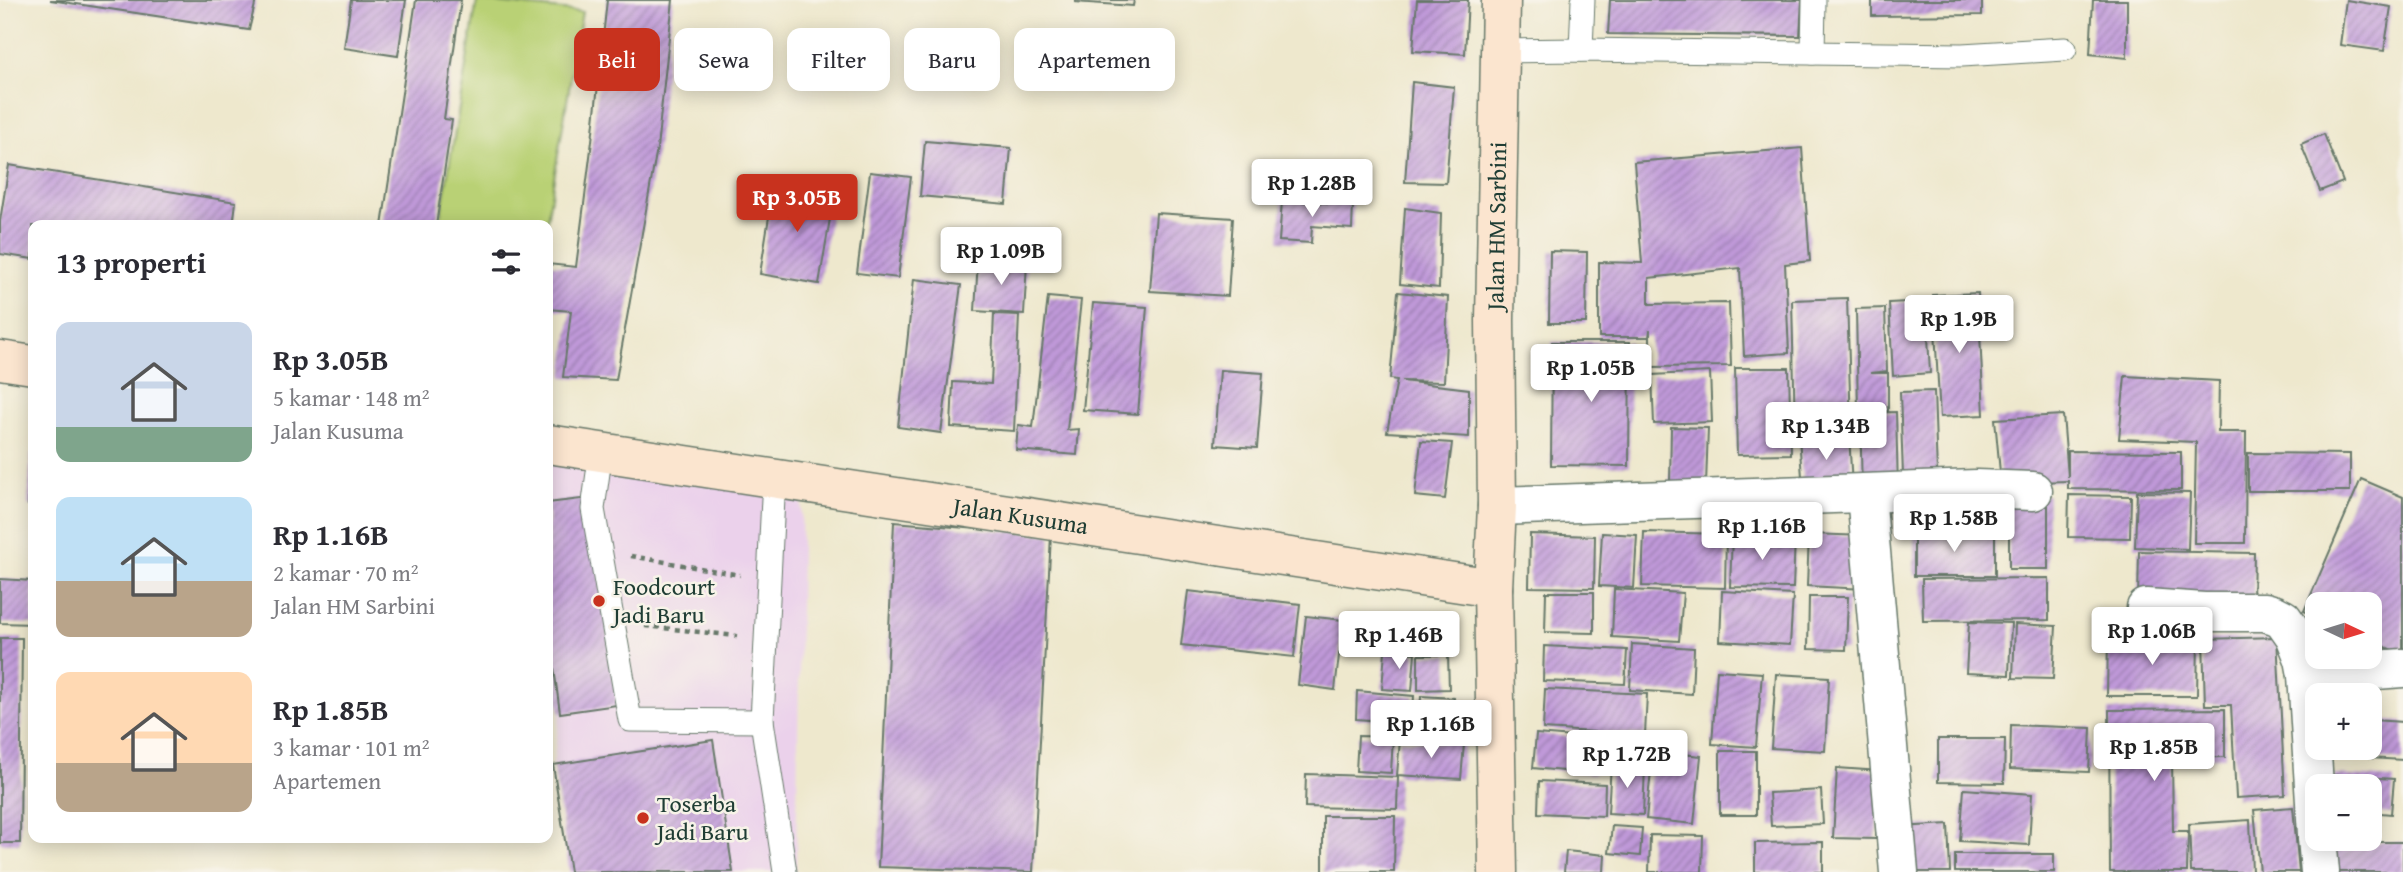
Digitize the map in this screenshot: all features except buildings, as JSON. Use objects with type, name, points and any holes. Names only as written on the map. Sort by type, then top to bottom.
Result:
[{"type":"main road","name":"Jalan HM Sarbini","points":[[1498,872],[1493,588],[1497,506],[1495,320],[1501,0]]},
{"type":"main road","points":[[0,360],[28,364]]},
{"type":"main road","name":"Jalan Kusuma","points":[[553,445],[1493,588]]},
{"type":"street","points":[[1497,506],[1976,489],[2033,491]]},
{"type":"street","points":[[1866,494],[1899,872]]},
{"type":"street","points":[[2146,608],[2265,612],[2283,620],[2295,636],[2304,659],[2313,774]]},
{"type":"street","points":[[2307,675],[2403,668]]},
{"type":"street","points":[[2318,851],[2320,872]]},
{"type":"lane","points":[[1581,50],[1583,0]]},
{"type":"lane","points":[[1813,52],[1814,0]]},
{"type":"lane","points":[[1500,51],[1962,55],[2064,49]]},
{"type":"lane","points":[[601,451],[593,509],[629,720],[762,721]]},
{"type":"lane","points":[[774,478],[762,721],[785,872]]},
{"type":"path","points":[[600,551],[768,580]]},
{"type":"path","points":[[614,623],[766,639]]},
{"type":"shaded area","points":[[553,427],[601,451],[802,482],[796,872],[569,872],[553,765],[560,713],[553,660]]},
{"type":"green space","points":[[477,1],[582,12],[579,28],[574,28],[574,60],[547,220],[440,220]]},
{"type":"place","name":"Foodcourt Jadi Baru","points":[[599,601]]},
{"type":"place","name":"Toserba Jadi Baru","points":[[643,818]]}]
